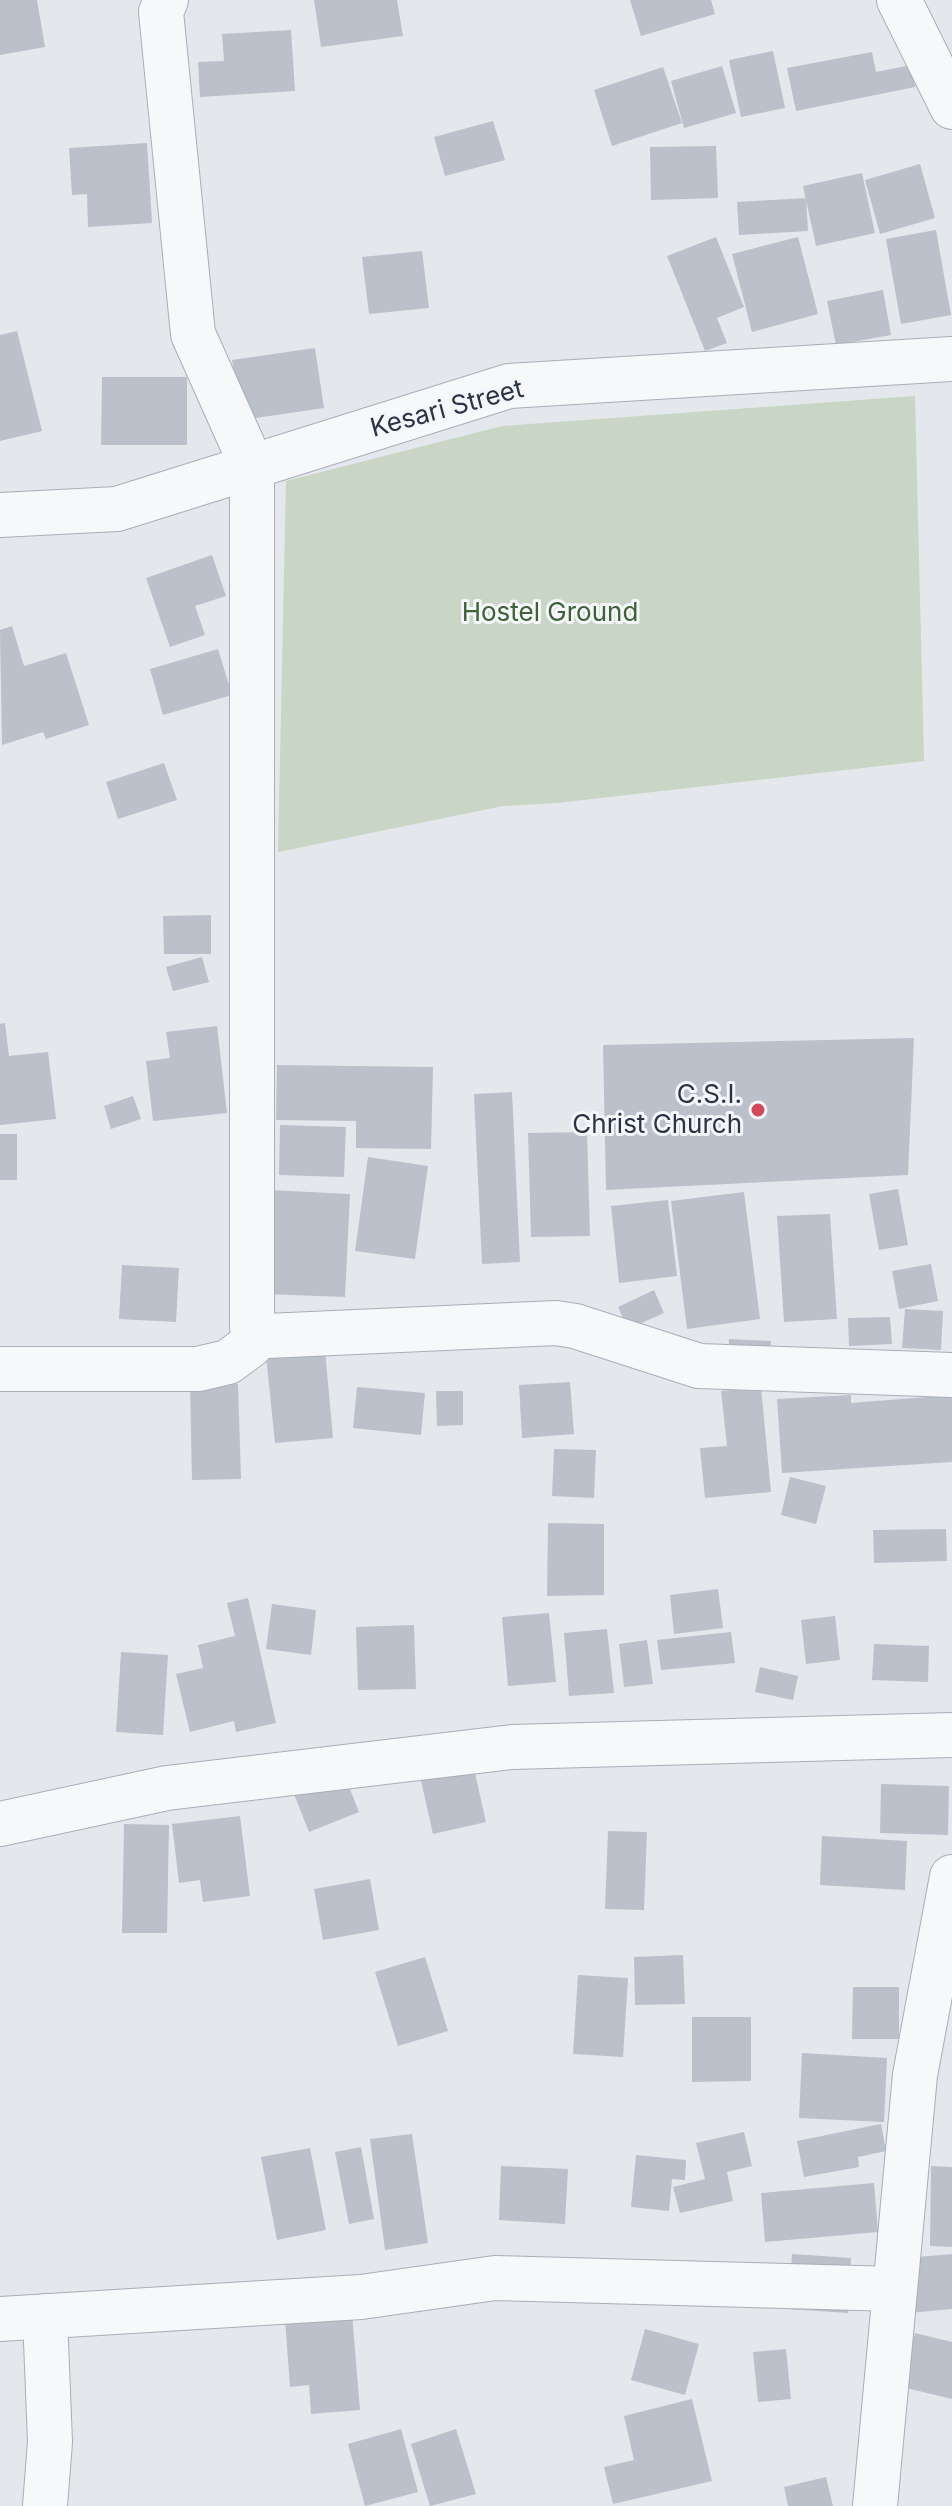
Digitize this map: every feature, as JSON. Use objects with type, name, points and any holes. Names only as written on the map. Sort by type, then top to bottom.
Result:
[{"type":"street","points":[[166,0],[161,12],[193,334],[252,466],[252,1328],[258,1334],[267,1336],[556,1323],[575,1326],[699,1366],[952,1375]]},
{"type":"street","points":[[899,0],[952,107]]},
{"type":"street","name":"Kesari Street","points":[[0,515],[117,509],[509,386],[952,359]]},
{"type":"street","points":[[0,1369],[198,1369],[228,1362],[251,1345],[258,1334]]},
{"type":"street","points":[[0,1824],[167,1788],[512,1747],[952,1735]]},
{"type":"street","points":[[875,2506],[915,2075],[952,1877]]},
{"type":"street","points":[[0,2319],[361,2297],[495,2278],[895,2289]]},
{"type":"street","points":[[45,2316],[50,2442],[45,2506]]},
{"type":"green space","name":"Hostel Ground","points":[[915,396],[924,761],[557,803],[503,806],[278,852],[286,481],[502,426]]},
{"type":"building","points":[[0,0],[37,0],[45,47],[0,55]]},
{"type":"building","points":[[314,0],[397,0],[403,36],[321,47]]},
{"type":"building","points":[[630,0],[711,0],[715,14],[641,36]]},
{"type":"building","points":[[291,30],[295,91],[200,97],[198,62],[224,61],[222,34]]},
{"type":"building","points":[[773,51],[785,108],[741,117],[729,60]]},
{"type":"building","points":[[872,52],[876,72],[911,65],[915,87],[796,111],[787,68]]},
{"type":"building","points":[[722,66],[736,113],[684,128],[671,81]]},
{"type":"building","points":[[663,67],[682,123],[612,146],[594,90]]},
{"type":"building","points":[[493,121],[505,160],[445,176],[434,137]]},
{"type":"building","points":[[147,143],[152,223],[88,227],[87,194],[72,195],[69,148]]},
{"type":"building","points":[[716,146],[718,198],[651,200],[650,147]]},
{"type":"building","points":[[920,164],[935,218],[880,234],[865,180]]},
{"type":"building","points":[[862,173],[875,233],[816,246],[803,186]]},
{"type":"building","points":[[806,198],[808,231],[739,235],[737,202]]},
{"type":"building","points":[[936,230],[951,315],[901,324],[886,239]]},
{"type":"building","points":[[716,237],[744,307],[717,318],[727,343],[705,351],[667,256]]},
{"type":"building","points":[[798,237],[818,314],[752,332],[732,254]]},
{"type":"building","points":[[422,251],[429,308],[369,314],[362,257]]},
{"type":"building","points":[[883,290],[891,335],[836,345],[827,301]]},
{"type":"building","points":[[17,331],[42,431],[0,441],[0,335]]},
{"type":"building","points":[[315,348],[324,408],[242,420],[232,360]]},
{"type":"building","points":[[102,377],[187,377],[187,445],[101,445]]},
{"type":"building","points":[[212,555],[226,596],[195,606],[205,635],[170,647],[146,578]]},
{"type":"building","points":[[12,626],[24,666],[66,653],[89,725],[46,739],[43,732],[2,745],[0,630]]},
{"type":"building","points":[[218,649],[232,695],[163,715],[150,669]]},
{"type":"building","points":[[164,763],[177,800],[118,819],[106,782]]},
{"type":"building","points":[[211,915],[211,954],[164,954],[163,916]]},
{"type":"building","points":[[202,957],[209,982],[173,991],[166,967]]},
{"type":"building","points":[[5,1023],[9,1056],[48,1052],[56,1119],[0,1125],[0,1024]]},
{"type":"building","points":[[217,1026],[227,1113],[153,1121],[146,1061],[170,1058],[166,1032]]},
{"type":"building","name":"C.S.I. Christ Church","points":[[914,1038],[908,1175],[606,1190],[603,1045]]},
{"type":"building","points":[[277,1065],[433,1067],[431,1149],[356,1148],[356,1121],[276,1120]]},
{"type":"building","points":[[512,1092],[520,1262],[482,1264],[474,1094]]},
{"type":"building","points":[[133,1096],[141,1119],[111,1129],[104,1106]]},
{"type":"building","points":[[280,1125],[346,1127],[344,1177],[279,1175]]},
{"type":"building","points":[[587,1132],[590,1236],[531,1237],[528,1133]]},
{"type":"building","points":[[0,1134],[17,1134],[17,1180],[0,1180]]},
{"type":"building","points":[[368,1157],[428,1166],[415,1259],[355,1251]]},
{"type":"building","points":[[898,1189],[908,1245],[879,1250],[869,1194]]},
{"type":"building","points":[[269,1190],[350,1194],[345,1297],[265,1294]]},
{"type":"building","points":[[744,1192],[760,1319],[687,1329],[671,1201]]},
{"type":"building","points":[[668,1200],[677,1276],[619,1283],[611,1206]]},
{"type":"building","points":[[830,1214],[837,1319],[784,1322],[777,1216]]},
{"type":"building","points":[[931,1264],[938,1301],[899,1309],[892,1271]]},
{"type":"building","points":[[122,1265],[179,1268],[176,1322],[119,1319]]},
{"type":"building","points":[[654,1290],[664,1313],[628,1329],[618,1307]]},
{"type":"building","points":[[905,1309],[943,1311],[941,1350],[902,1348]]},
{"type":"building","points":[[890,1317],[892,1344],[849,1346],[848,1318]]},
{"type":"building","points":[[729,1339],[771,1341],[770,1368],[728,1365]]},
{"type":"building","points":[[325,1350],[333,1438],[275,1443],[266,1356]]},
{"type":"building","points":[[570,1382],[574,1434],[522,1438],[519,1385]]},
{"type":"building","points":[[238,1384],[241,1479],[192,1480],[190,1385]]},
{"type":"building","points":[[357,1387],[425,1393],[421,1435],[353,1428]]},
{"type":"building","points":[[761,1387],[771,1492],[705,1498],[700,1448],[727,1446],[721,1391]]},
{"type":"building","points":[[436,1391],[463,1391],[463,1425],[437,1426]]},
{"type":"building","points":[[851,1395],[851,1403],[952,1395],[952,1462],[782,1473],[777,1399]]},
{"type":"building","points":[[554,1449],[596,1450],[594,1498],[552,1496]]},
{"type":"building","points":[[790,1477],[826,1486],[816,1524],[781,1515]]},
{"type":"building","points":[[548,1523],[604,1524],[604,1595],[547,1596]]},
{"type":"building","points":[[946,1529],[947,1561],[874,1563],[873,1530]]},
{"type":"building","points":[[718,1589],[723,1628],[674,1634],[670,1595]]},
{"type":"building","points":[[248,1598],[276,1723],[236,1732],[234,1721],[190,1732],[176,1674],[203,1668],[198,1645],[235,1636],[227,1603]]},
{"type":"building","points":[[272,1604],[316,1610],[311,1655],[266,1649]]},
{"type":"building","points":[[549,1613],[556,1682],[508,1686],[502,1617]]},
{"type":"building","points":[[835,1616],[840,1660],[806,1664],[801,1620]]},
{"type":"building","points":[[414,1625],[416,1689],[358,1690],[356,1627]]},
{"type":"building","points":[[607,1629],[614,1693],[569,1696],[564,1633]]},
{"type":"building","points":[[731,1632],[735,1663],[661,1670],[657,1640]]},
{"type":"building","points":[[647,1640],[653,1684],[624,1687],[619,1644]]},
{"type":"building","points":[[874,1644],[929,1646],[928,1682],[872,1680]]},
{"type":"building","points":[[121,1652],[168,1655],[163,1735],[116,1732]]},
{"type":"building","points":[[760,1667],[798,1676],[793,1700],[755,1692]]},
{"type":"building","points":[[472,1760],[486,1822],[433,1834],[419,1772]]},
{"type":"building","points":[[342,1769],[359,1812],[309,1832],[292,1789]]},
{"type":"building","points":[[881,1784],[949,1786],[948,1835],[880,1833]]},
{"type":"building","points":[[240,1816],[250,1896],[203,1902],[200,1880],[179,1883],[172,1824]]},
{"type":"building","points":[[124,1824],[169,1825],[167,1933],[122,1933]]},
{"type":"building","points":[[608,1831],[647,1832],[644,1910],[605,1909]]},
{"type":"building","points":[[822,1836],[907,1841],[905,1890],[820,1885]]},
{"type":"building","points":[[370,1879],[379,1930],[323,1940],[314,1889]]},
{"type":"building","points":[[683,1955],[685,2004],[635,2005],[634,1957]]},
{"type":"building","points":[[425,1957],[448,2031],[398,2046],[375,1972]]},
{"type":"building","points":[[578,1975],[628,1978],[623,2057],[573,2054]]},
{"type":"building","points":[[853,1987],[899,1987],[899,2039],[852,2039]]},
{"type":"building","points":[[692,2017],[751,2017],[751,2081],[692,2082]]},
{"type":"building","points":[[802,2053],[887,2058],[884,2122],[799,2118]]},
{"type":"building","points":[[881,2124],[886,2151],[858,2157],[859,2167],[804,2177],[797,2141]]},
{"type":"building","points":[[744,2132],[752,2166],[727,2172],[733,2201],[680,2213],[673,2187],[705,2179],[696,2143]]},
{"type":"building","points":[[412,2134],[428,2243],[385,2250],[370,2139]]},
{"type":"building","points":[[361,2147],[374,2219],[349,2224],[335,2152]]},
{"type":"building","points":[[310,2148],[326,2230],[277,2240],[261,2157]]},
{"type":"building","points":[[636,2155],[686,2160],[685,2180],[672,2179],[669,2211],[631,2207]]},
{"type":"building","points":[[501,2166],[568,2169],[565,2224],[499,2220]]},
{"type":"building","points":[[931,2166],[952,2167],[952,2247],[930,2246]]},
{"type":"building","points":[[874,2183],[878,2232],[765,2242],[761,2193]]},
{"type":"building","points":[[792,2254],[851,2258],[848,2313],[788,2309]]},
{"type":"building","points":[[952,2254],[952,2309],[910,2313],[905,2258]]},
{"type":"building","points":[[352,2313],[360,2410],[311,2414],[309,2385],[290,2387],[285,2319]]},
{"type":"building","points":[[645,2329],[699,2344],[685,2395],[631,2380]]},
{"type":"building","points":[[915,2333],[952,2342],[952,2399],[902,2387]]},
{"type":"building","points":[[786,2349],[791,2399],[758,2402],[753,2352]]},
{"type":"building","points":[[692,2399],[712,2481],[613,2504],[604,2467],[634,2460],[624,2416]]},
{"type":"building","points":[[401,2429],[418,2492],[365,2506],[348,2444]]},
{"type":"building","points":[[456,2429],[476,2494],[430,2506],[411,2444]]},
{"type":"building","points":[[826,2477],[833,2506],[788,2506],[784,2487]]},
{"type":"place","name":"C.S.I. Christ Church","points":[[758,1110]]}]
